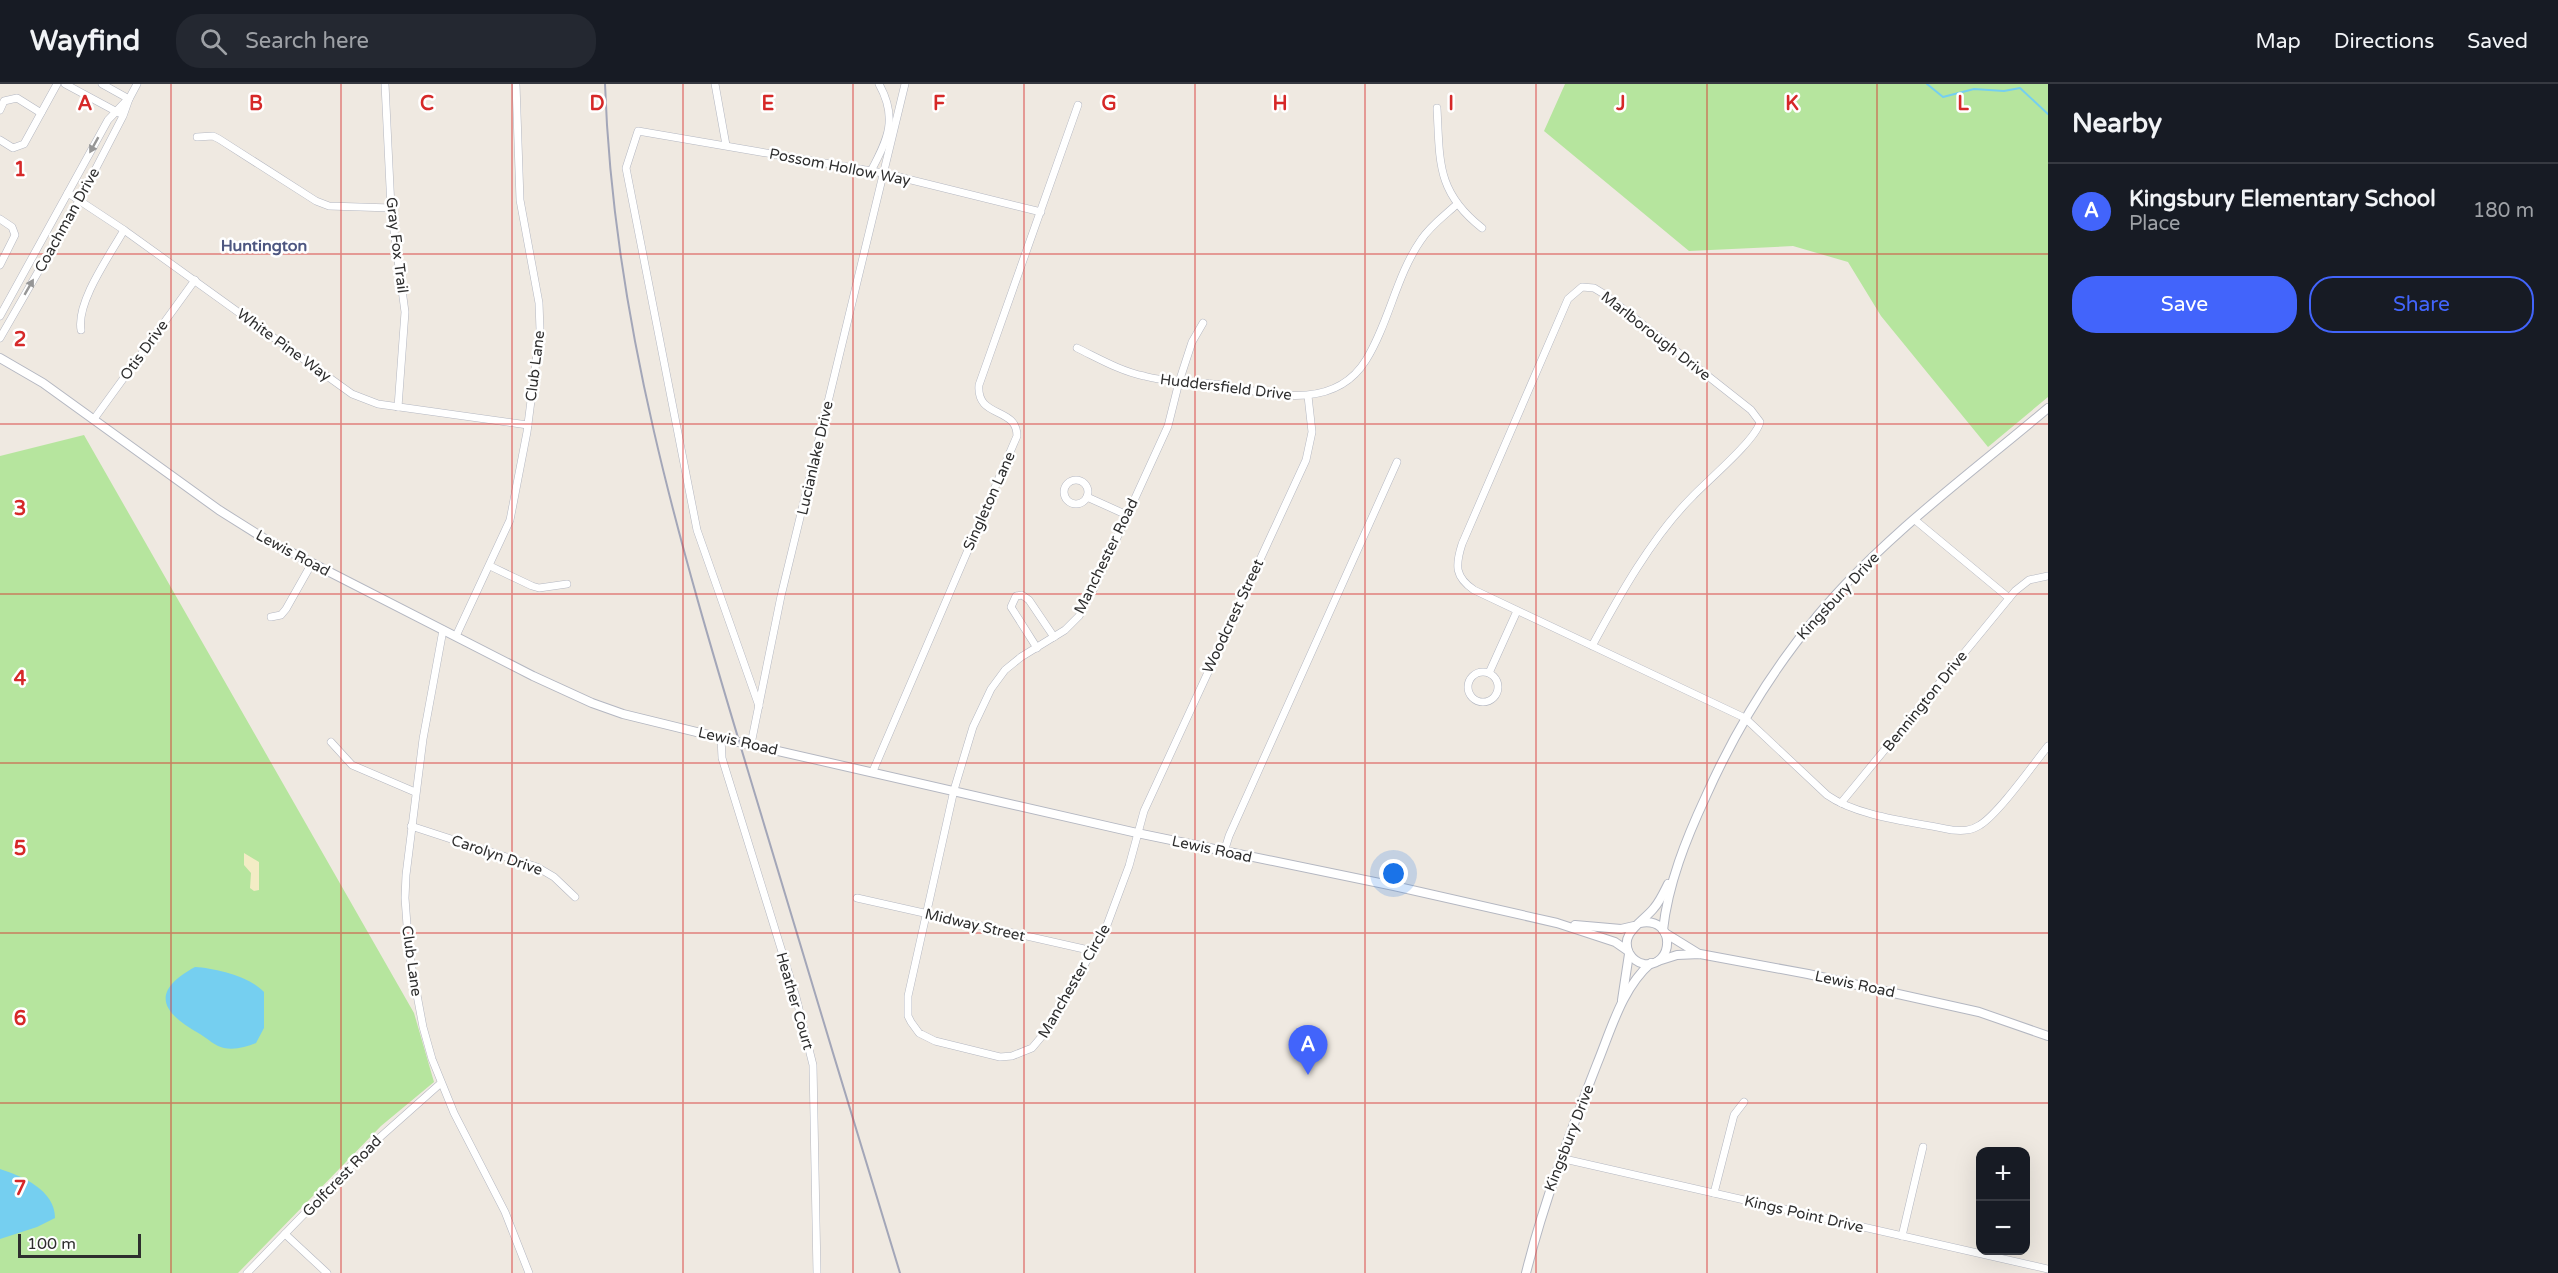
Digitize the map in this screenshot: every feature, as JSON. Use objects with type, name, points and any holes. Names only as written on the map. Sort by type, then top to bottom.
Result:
[{"type":"street","points":[[0,140],[13,148],[24,144],[57,84]]},
{"type":"street","points":[[65,84],[123,116]]},
{"type":"street","points":[[102,84],[129,99]]},
{"type":"street","name":"Coachman Drive","points":[[0,338],[80,199],[137,84]]},
{"type":"street","name":"Gray Fox Trail","points":[[385,84],[391,208],[405,312],[398,406]]},
{"type":"street","name":"Club Lane","points":[[456,636],[510,520],[528,425],[540,317],[520,200],[516,84]]},
{"type":"street","points":[[715,84],[726,145]]},
{"type":"street","points":[[871,171],[884,146],[889,127],[890,113],[879,84]]},
{"type":"street","name":"Lucianlake Drive","points":[[751,744],[781,596],[905,84]]},
{"type":"street","points":[[0,110],[4,101],[17,98],[41,113]]},
{"type":"street","name":"Coachman Drive","points":[[0,316],[115,111],[129,99]]},
{"type":"street","name":"Singleton Lane","points":[[873,771],[1017,436],[1016,426],[1012,420],[982,403],[978,392],[979,385],[1078,105]]},
{"type":"street","points":[[1437,108],[1443,177],[1456,205],[1482,228]]},
{"type":"street","name":"Possom Hollow Way","points":[[759,706],[697,530],[626,168],[638,130],[884,173],[1041,212]]},
{"type":"street","points":[[197,137],[213,136],[219,139],[302,194],[329,206],[391,208]]},
{"type":"street","name":"White Pine Way","points":[[68,193],[80,199],[195,280],[352,394],[369,402],[528,425]]},
{"type":"street","name":"Huddersfield Drive","points":[[1077,348],[1134,374],[1179,382],[1217,385],[1286,396],[1308,396],[1341,385],[1355,375],[1367,359],[1413,252],[1426,232],[1456,205]]},
{"type":"street","points":[[0,219],[12,227],[15,236],[0,265]]},
{"type":"street","points":[[81,330],[83,305],[124,230]]},
{"type":"street","name":"Otis Drive","points":[[94,419],[195,280]]},
{"type":"street","name":"Marlborough Drive","points":[[1592,646],[1660,537],[1685,503],[1752,437],[1760,422],[1751,410],[1594,288],[1577,289],[1568,299],[1456,563],[1458,576],[1466,585],[1517,611],[1744,718],[1827,795],[1841,803],[1891,818],[1964,831],[1972,829],[1987,819],[2048,746]]},
{"type":"street","name":"Manchester Road","points":[[954,790],[965,750],[991,689],[1012,663],[1054,637],[1079,616],[1094,588],[1168,426],[1192,342],[1203,323]]},
{"type":"street","name":"Lewis Road","points":[[0,358],[43,383],[219,510],[265,539],[591,703],[623,714],[721,738],[1137,833],[1394,886],[1557,923],[1615,942],[1629,952]]},
{"type":"street","name":"Woodcrest Street","points":[[1137,833],[1152,791],[1305,460],[1312,432],[1308,396]]},
{"type":"street","name":"Kingsbury Drive","points":[[1526,1273],[1545,1202],[1560,1158],[1621,1006],[1643,970],[1667,950],[1668,943],[1664,931],[1665,909],[1677,868],[1706,795],[1744,718],[1793,645],[1884,546],[2048,408]]},
{"type":"street","points":[[1224,852],[1228,836],[1397,462]]},
{"type":"street","points":[[1087,497],[1127,514]]},
{"type":"street","points":[[1915,520],[2009,598]]},
{"type":"street","points":[[271,617],[281,615],[286,609],[312,564]]},
{"type":"street","points":[[490,566],[539,588],[567,584]]},
{"type":"street","name":"Bennington Drive","points":[[1841,803],[2009,598],[2029,580],[2048,576]]},
{"type":"street","points":[[1037,648],[1011,607],[1016,596],[1025,597],[1054,637]]},
{"type":"street","points":[[1489,673],[1517,611]]},
{"type":"street","name":"Club Lane","points":[[443,630],[411,826],[405,898],[409,952],[423,1027],[441,1083],[505,1212],[529,1273]]},
{"type":"street","points":[[1480,672],[1489,673],[1496,680],[1497,693],[1488,701],[1475,700],[1468,691],[1470,678],[1480,672]]},
{"type":"street","name":"Heather Court","points":[[721,738],[722,758],[796,997],[813,1065],[817,1273]]},
{"type":"street","points":[[331,742],[352,765],[415,792]]},
{"type":"street","name":"Manchester Circle","points":[[954,790],[908,996],[908,1016],[919,1033],[935,1041],[1000,1057],[1023,1053],[1039,1041],[1093,951],[1114,908],[1137,833]]},
{"type":"street","name":"Carolyn Drive","points":[[411,826],[537,867],[554,877],[576,897]]},
{"type":"street","name":"Kingsbury Drive","points":[[1621,1006],[1629,952],[1627,937],[1657,904],[1677,868]]},
{"type":"street","name":"Midway Street","points":[[857,898],[1093,951]]},
{"type":"street","name":"Lewis Road","points":[[1557,923],[1621,930],[1639,924]]},
{"type":"street","points":[[1639,924],[1653,923],[1700,954]]},
{"type":"street","points":[[1629,952],[1638,962],[1655,962]]},
{"type":"street","name":"Lewis Road","points":[[1655,962],[1677,955],[1700,954],[1952,1005],[2000,1018],[2048,1036]]},
{"type":"street","name":"Golfcrest Road","points":[[247,1273],[369,1147],[441,1083]]},
{"type":"street","points":[[1714,1193],[1734,1115],[1744,1101]]},
{"type":"street","points":[[1902,1236],[1923,1147]]},
{"type":"street","name":"Kings Point Drive","points":[[1560,1158],[2048,1268]]},
{"type":"street","points":[[285,1234],[327,1273]]},
{"type":"green space","points":[[1565,84],[2048,84],[2048,397],[1988,447],[1881,316],[1848,262],[1793,246],[1689,251],[1544,131]]},
{"type":"green space","points":[[84,435],[414,1013],[434,1082],[381,1126],[238,1273],[0,1273],[0,456]]},
{"type":"sand","points":[[244,853],[259,862],[259,890],[254,891],[250,888],[251,873],[244,865]]},
{"type":"water","points":[[195,967],[232,974],[251,982],[264,992],[264,1028],[256,1043],[228,1049],[221,1047],[187,1026],[170,1010],[166,1002],[166,994],[171,985]]},
{"type":"water","points":[[0,1169],[27,1180],[43,1192],[54,1208],[55,1218],[37,1227],[0,1239]]},
{"type":"waterway","points":[[1927,84],[1943,97],[1974,89],[2004,91],[2020,88],[2048,114]]},
{"type":"railway","points":[[605,84],[611,172],[621,260],[654,432],[675,517],[698,602],[900,1273]]},
{"type":"place","name":"Kingsbury Elementary School","points":[[1308,1075]]},
{"type":"district","name":"Huntington","points":[[264,245]]}]
